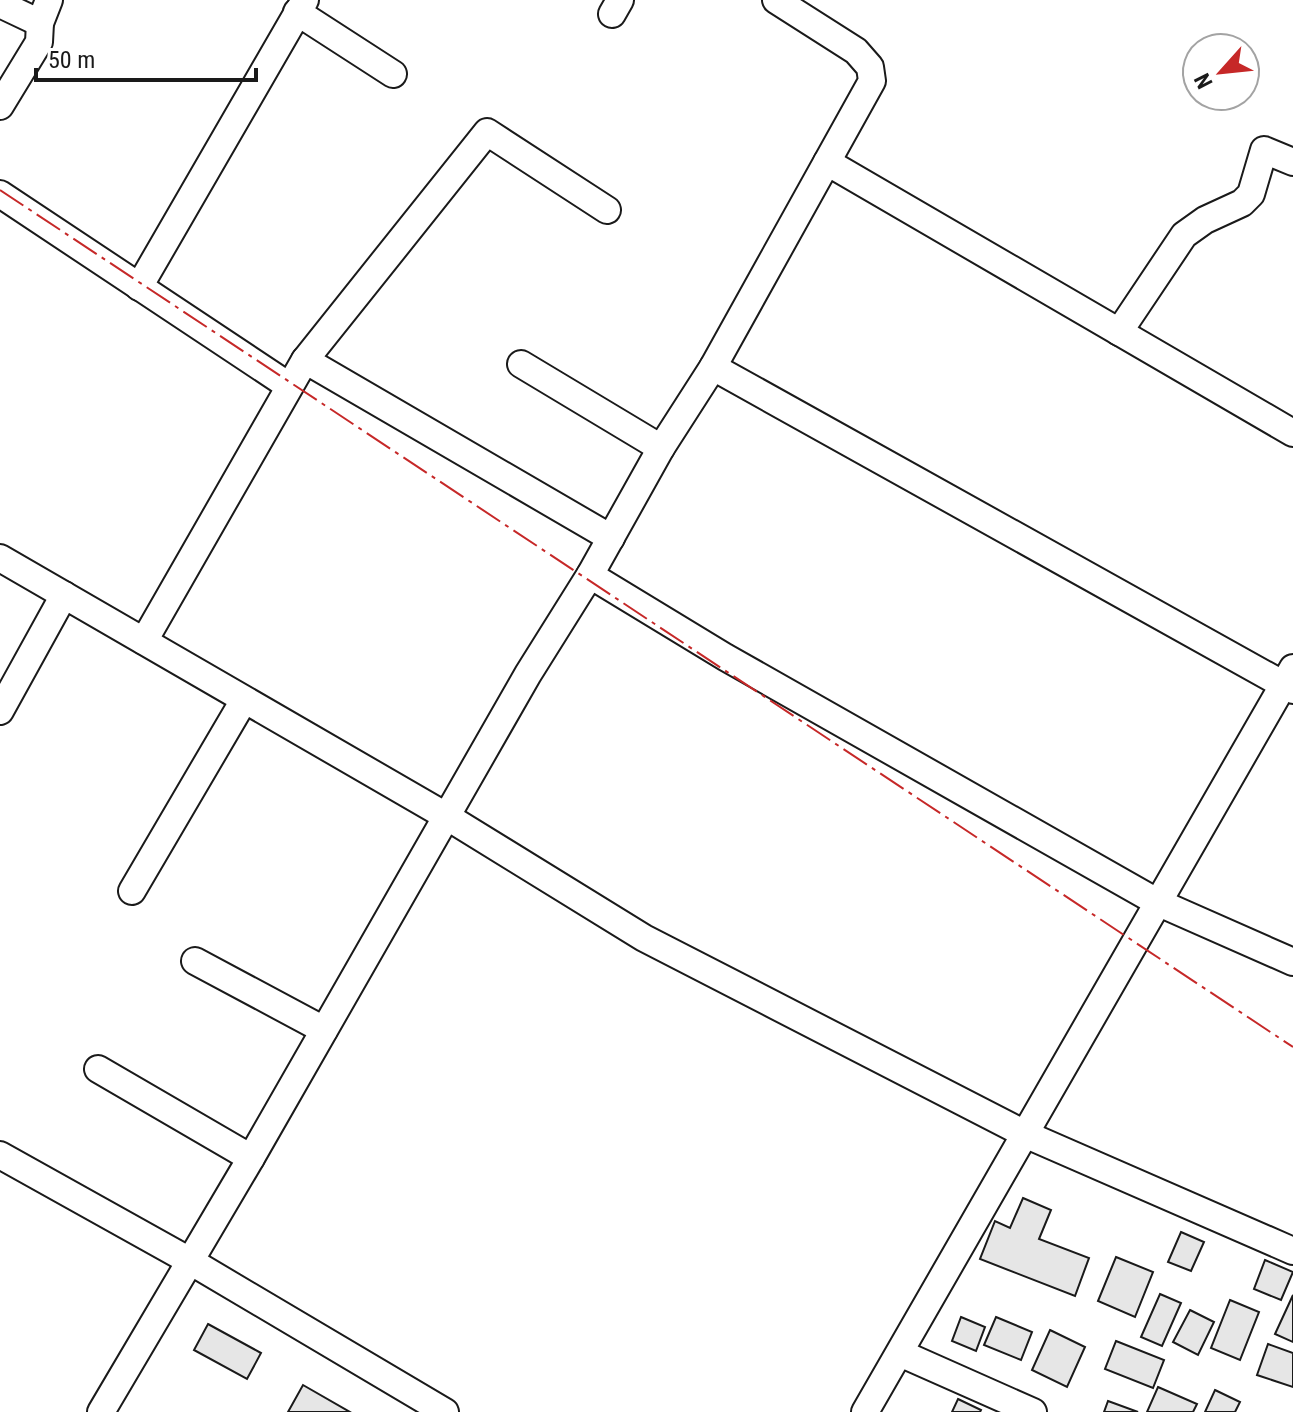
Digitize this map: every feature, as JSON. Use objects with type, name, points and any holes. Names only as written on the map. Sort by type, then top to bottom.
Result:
[{"type":"street","points":[[101,1412],[251,1158],[528,674],[590,575],[661,448],[713,367],[872,81],[870,67],[856,51],[776,0]]},
{"type":"street","points":[[0,4],[44,12],[39,42],[0,106]]},
{"type":"street","points":[[139,287],[301,6],[393,74]]},
{"type":"street","points":[[144,641],[305,360],[487,132],[607,210]]},
{"type":"street","points":[[1119,332],[1184,235],[1205,220],[1242,203],[1251,194],[1264,150],[1293,162]]},
{"type":"street","points":[[827,162],[1293,433]]},
{"type":"street","points":[[0,194],[289,386]]},
{"type":"street","points":[[305,360],[611,538]]},
{"type":"street","points":[[521,364],[661,448]]},
{"type":"street","points":[[713,367],[1289,681],[1157,902],[1027,1135],[865,1412]]},
{"type":"street","points":[[0,558],[446,816],[644,938],[1027,1135],[1293,1251]]},
{"type":"street","points":[[590,575],[725,657],[1157,902],[1293,962]]},
{"type":"street","points":[[0,711],[64,595]]},
{"type":"street","points":[[132,891],[244,700]]},
{"type":"street","points":[[195,961],[324,1030]]},
{"type":"street","points":[[98,1069],[251,1158]]},
{"type":"street","points":[[0,1155],[190,1261],[445,1412]]},
{"type":"street","points":[[900,1353],[1033,1412]]},
{"type":"building","points":[[1023,1198],[1051,1210],[1039,1239],[1089,1258],[1075,1296],[980,1259],[995,1221],[1010,1228]]},
{"type":"building","points":[[1181,1232],[1204,1242],[1191,1271],[1168,1262]]},
{"type":"building","points":[[1116,1257],[1153,1272],[1135,1317],[1098,1301]]},
{"type":"building","points":[[1265,1260],[1293,1272],[1281,1300],[1254,1289]]},
{"type":"building","points":[[1160,1294],[1181,1303],[1162,1346],[1141,1337]]},
{"type":"building","points":[[1293,1295],[1293,1342],[1275,1334]]},
{"type":"building","points":[[1230,1300],[1259,1312],[1240,1360],[1211,1348]]},
{"type":"building","points":[[1190,1310],[1214,1322],[1198,1355],[1173,1342]]},
{"type":"building","points":[[961,1317],[985,1327],[976,1351],[952,1341]]},
{"type":"building","points":[[996,1317],[1032,1332],[1021,1360],[984,1345]]},
{"type":"building","points":[[208,1324],[261,1353],[247,1379],[194,1350]]},
{"type":"building","points":[[1050,1330],[1085,1347],[1067,1387],[1032,1370]]},
{"type":"building","points":[[1116,1341],[1164,1360],[1153,1388],[1105,1369]]},
{"type":"building","points":[[1268,1344],[1293,1353],[1293,1387],[1257,1375]]},
{"type":"building","points":[[303,1385],[350,1412],[288,1412]]},
{"type":"building","points":[[1158,1387],[1197,1404],[1193,1412],[1147,1412]]},
{"type":"building","points":[[1215,1390],[1240,1402],[1235,1412],[1205,1412]]},
{"type":"building","points":[[958,1399],[981,1410],[980,1412],[952,1412]]},
{"type":"building","points":[[1108,1401],[1138,1412],[1104,1412]]},
{"type":"power","points":[[0,190],[1293,1047]]}]
